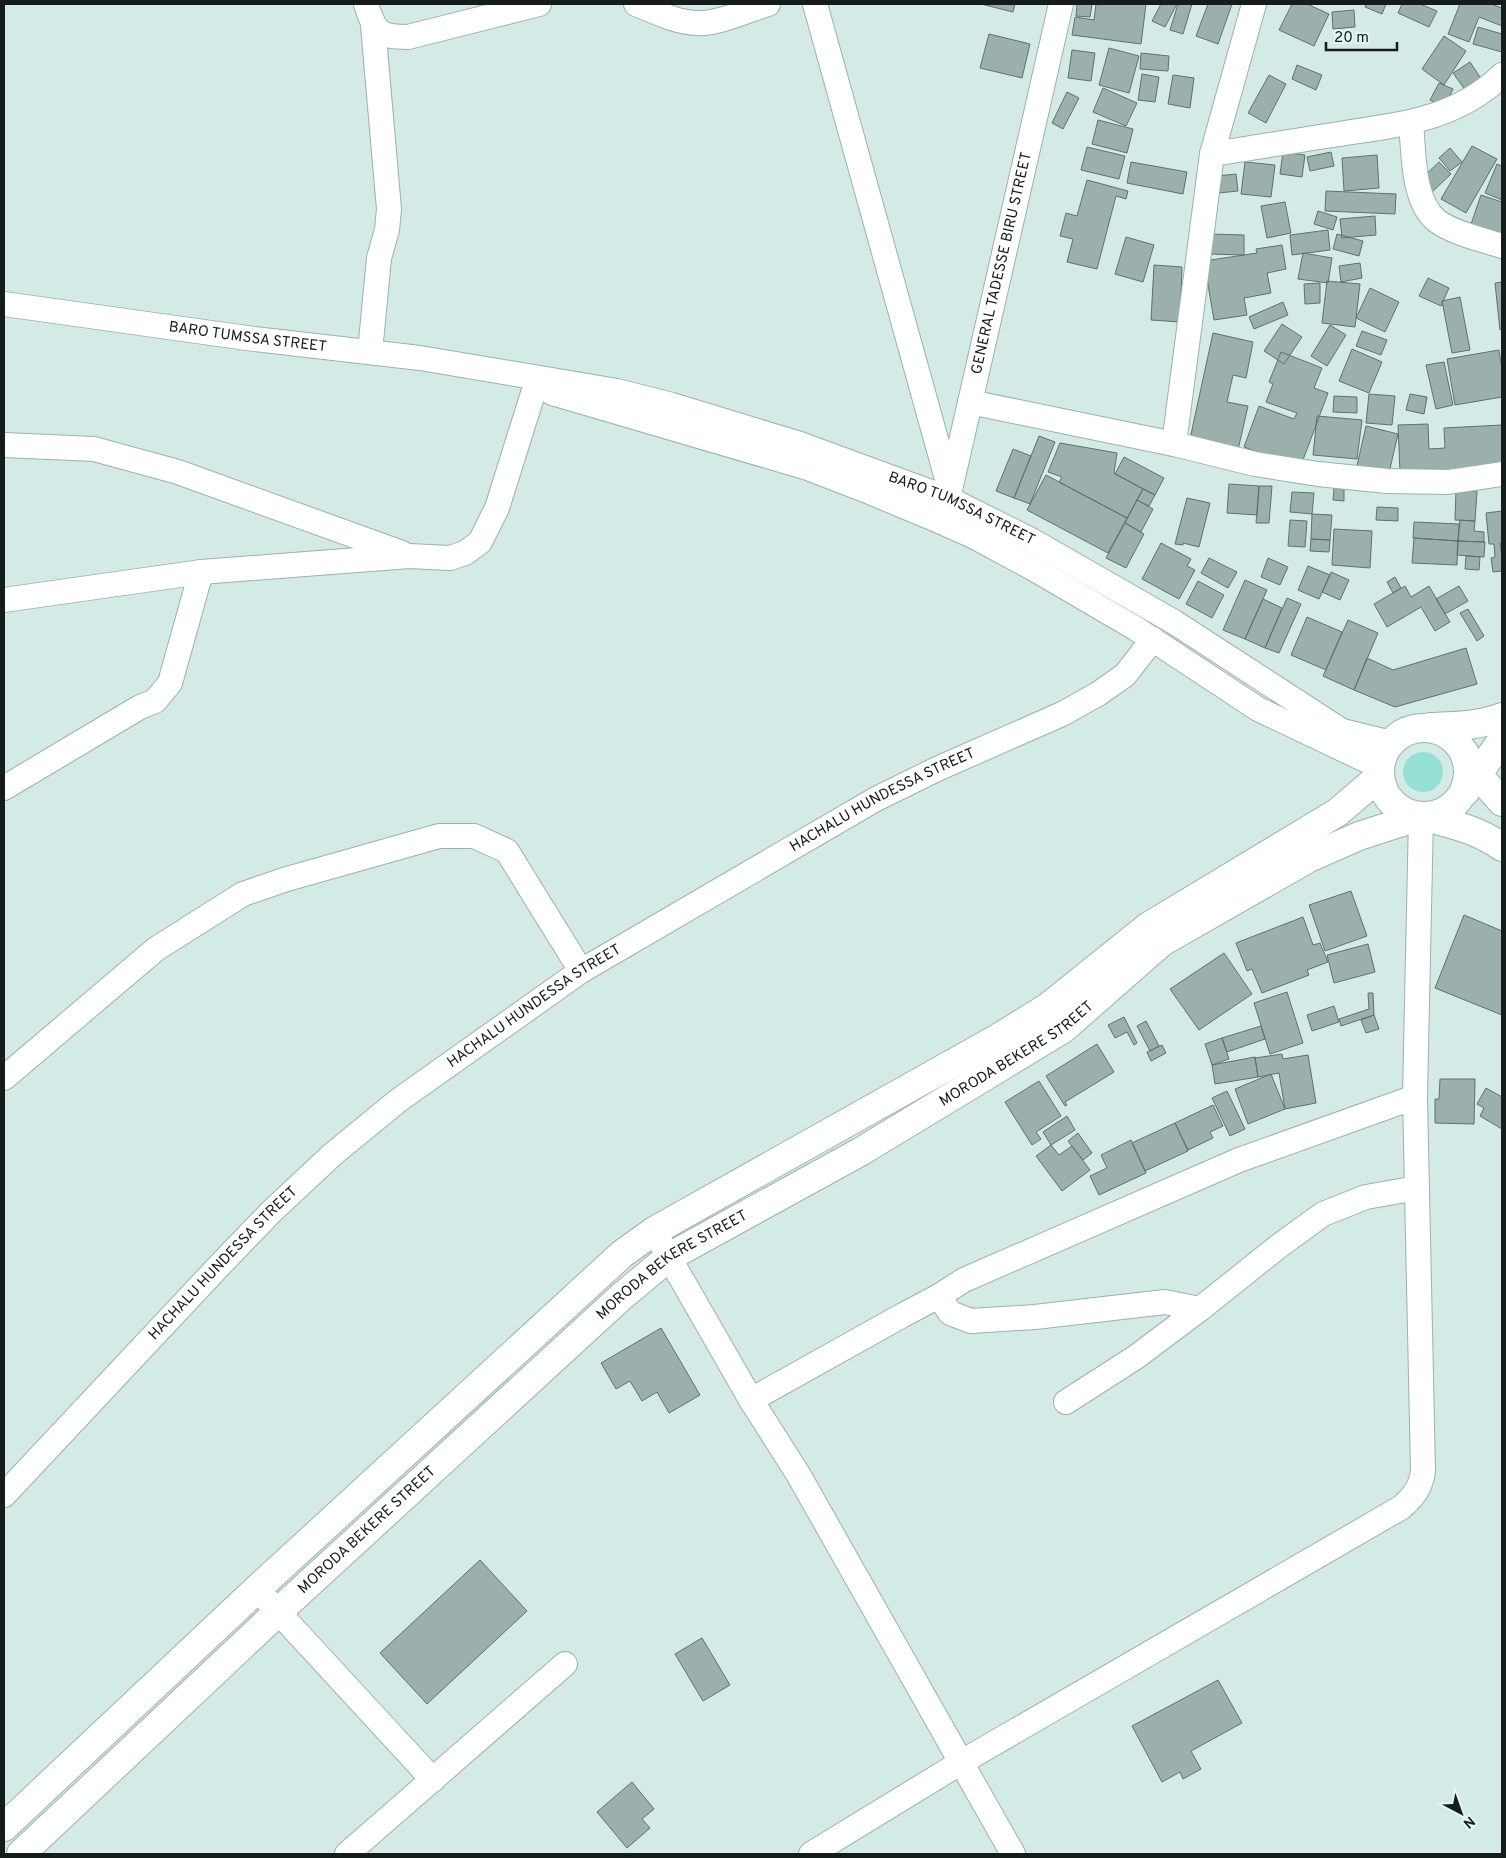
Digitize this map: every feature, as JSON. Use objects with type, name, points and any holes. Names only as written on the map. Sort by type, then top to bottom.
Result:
[{"type":"main road","points":[[1502,716],[1489,722],[1472,725],[1415,728],[1401,734],[1383,754],[1380,772],[1384,791],[1393,804],[1402,811],[1469,828],[1488,836],[1502,847]]},
{"type":"main road","points":[[1430,728],[1444,732],[1456,740],[1468,774],[1502,802]]},
{"type":"main road","points":[[1421,816],[1434,815],[1445,811],[1454,804],[1468,774],[1502,740]]},
{"type":"main road","name":"MORODA BEKERE STREET","points":[[21,1854],[278,1612],[627,1292],[669,1257],[860,1152],[1055,1018],[1156,934],[1338,812],[1380,772]]},
{"type":"main road","name":"MORODA BEKERE STREET","points":[[1156,934],[1308,858],[1359,836],[1421,816]]},
{"type":"main road","name":"MORODA BEKERE STREET","points":[[4,1827],[257,1589],[622,1254],[654,1231],[998,1038],[1055,1018]]},
{"type":"street","points":[[370,15],[389,37],[408,37],[539,4]]},
{"type":"street","points":[[636,4],[674,19],[698,24],[718,20],[768,4]]},
{"type":"street","points":[[815,4],[948,494]]},
{"type":"street","name":"GENERAL TADESSE BIRU STREET","points":[[939,521],[948,494],[970,402],[1061,4]]},
{"type":"street","points":[[1174,444],[1212,154],[1254,4]]},
{"type":"street","points":[[370,15],[389,209],[387,230],[379,258],[370,352]]},
{"type":"street","points":[[1212,154],[1411,123],[1448,112],[1475,98],[1502,75]]},
{"type":"street","points":[[1411,123],[1421,199],[1427,211],[1438,222],[1459,232],[1502,246]]},
{"type":"street","name":"BARO TUMSSA STREET","points":[[4,304],[226,335],[420,358],[617,390],[800,444],[948,494],[1174,622],[1342,731],[1391,743]]},
{"type":"street","name":"BARO TUMSSA STREET","points":[[492,371],[535,387],[808,468],[973,536],[1153,639],[1258,709],[1380,772]]},
{"type":"street","points":[[4,600],[201,572],[409,556],[450,558],[465,553],[480,542],[497,508],[535,387]]},
{"type":"street","points":[[970,402],[1174,444],[1255,464],[1318,474],[1377,480],[1448,482],[1502,474]]},
{"type":"street","points":[[4,445],[94,448],[178,472],[409,556]]},
{"type":"street","points":[[4,788],[140,707],[155,701],[170,683],[201,572]]},
{"type":"street","name":"HACHALU HUNDESSA STREET","points":[[4,1495],[271,1212],[333,1154],[399,1100],[581,971],[876,799],[937,769],[1062,714],[1098,694],[1126,675],[1153,639]]},
{"type":"street","points":[[811,1854],[960,1763],[1393,1512],[1414,1496],[1421,1482],[1423,1470],[1415,1097],[1421,816]]},
{"type":"street","points":[[4,1078],[156,949],[243,894],[287,879],[439,836],[474,836],[506,851],[581,971]]},
{"type":"street","points":[[751,1400],[939,1296],[964,1280],[1239,1160],[1415,1097]]},
{"type":"street","points":[[1066,1402],[1136,1357],[1279,1246],[1324,1214],[1366,1197],[1417,1188]]},
{"type":"street","points":[[654,1231],[751,1400],[798,1474],[1013,1854]]},
{"type":"street","points":[[939,1296],[950,1313],[971,1321],[1035,1317],[1165,1302],[1200,1309]]},
{"type":"street","points":[[257,1589],[433,1780]]},
{"type":"street","points":[[347,1854],[565,1664]]},
{"type":"green space","points":[[1427,752],[1434,755],[1440,761],[1443,772],[1442,780],[1434,789],[1427,792],[1419,792],[1412,789],[1404,780],[1403,768],[1406,761],[1415,753]]},
{"type":"building","points":[[981,4],[1015,4],[1013,12]]},
{"type":"building","points":[[1077,4],[1092,4],[1090,17],[1076,16]]},
{"type":"building","points":[[1096,4],[1146,4],[1141,44],[1072,35],[1075,17],[1094,20]]},
{"type":"building","points":[[1161,4],[1177,4],[1165,27],[1152,21]]},
{"type":"building","points":[[1178,4],[1192,4],[1183,34],[1170,30]]},
{"type":"building","points":[[1208,4],[1232,4],[1218,44],[1196,36]]},
{"type":"building","points":[[1292,4],[1307,4],[1329,14],[1314,46],[1279,30]]},
{"type":"building","points":[[1366,4],[1386,4],[1382,14],[1365,7]]},
{"type":"building","points":[[1402,4],[1420,4],[1437,11],[1429,27],[1398,13]]},
{"type":"building","points":[[1460,4],[1491,4],[1502,8],[1502,26],[1479,17],[1469,42],[1448,34]]},
{"type":"building","points":[[1354,10],[1355,27],[1333,29],[1332,12]]},
{"type":"building","points":[[1478,27],[1502,34],[1502,52],[1473,44]]},
{"type":"building","points":[[989,34],[1030,44],[1022,78],[980,68]]},
{"type":"building","points":[[1444,36],[1466,51],[1444,85],[1422,69]]},
{"type":"building","points":[[1109,48],[1139,56],[1129,93],[1099,85]]},
{"type":"building","points":[[1072,50],[1095,53],[1091,81],[1068,78]]},
{"type":"building","points":[[1141,53],[1169,56],[1168,71],[1140,69]]},
{"type":"building","points":[[1470,62],[1484,83],[1468,94],[1453,73]]},
{"type":"building","points":[[1297,65],[1322,75],[1316,90],[1292,79]]},
{"type":"building","points":[[1142,74],[1159,77],[1155,102],[1138,100]]},
{"type":"building","points":[[1173,75],[1194,78],[1190,108],[1168,104]]},
{"type":"building","points":[[1269,75],[1286,84],[1266,123],[1248,113]]},
{"type":"building","points":[[1439,83],[1453,89],[1444,107],[1430,100]]},
{"type":"building","points":[[1103,88],[1137,103],[1126,126],[1093,112]]},
{"type":"building","points":[[1067,92],[1079,98],[1063,129],[1052,123]]},
{"type":"building","points":[[1098,120],[1133,129],[1127,153],[1092,144]]},
{"type":"building","points":[[1472,146],[1497,159],[1466,213],[1441,199]]},
{"type":"building","points":[[1087,147],[1125,156],[1119,179],[1081,170]]},
{"type":"building","points":[[1450,148],[1462,162],[1450,171],[1439,158]]},
{"type":"building","points":[[1283,152],[1305,155],[1302,177],[1280,174]]},
{"type":"building","points":[[1331,152],[1334,166],[1310,171],[1307,157]]},
{"type":"building","points":[[1377,155],[1379,188],[1344,191],[1342,158]]},
{"type":"building","points":[[1131,162],[1187,172],[1183,194],[1127,183]]},
{"type":"building","points":[[1245,162],[1275,165],[1271,197],[1241,194]]},
{"type":"building","points":[[1439,162],[1451,174],[1431,193],[1419,181]]},
{"type":"building","points":[[1497,164],[1502,166],[1502,200],[1485,193]]},
{"type":"building","points":[[1236,174],[1238,191],[1219,193],[1217,176]]},
{"type":"building","points":[[1087,180],[1128,191],[1126,199],[1116,196],[1097,269],[1067,262],[1073,239],[1060,236],[1066,213],[1077,216]]},
{"type":"building","points":[[1326,191],[1396,194],[1395,214],[1325,211]]},
{"type":"building","points":[[1481,195],[1502,202],[1502,238],[1468,233]]},
{"type":"building","points":[[1285,202],[1291,233],[1267,238],[1261,206]]},
{"type":"building","points":[[1318,211],[1337,217],[1333,230],[1314,224]]},
{"type":"building","points":[[1375,216],[1376,235],[1342,238],[1340,219]]},
{"type":"building","points":[[1328,230],[1330,250],[1292,255],[1290,235]]},
{"type":"building","points":[[1209,234],[1244,235],[1244,255],[1209,254]]},
{"type":"building","points":[[1337,234],[1363,241],[1359,256],[1333,249]]},
{"type":"building","points":[[1126,237],[1154,245],[1143,282],[1115,274]]},
{"type":"building","points":[[1282,245],[1286,269],[1267,273],[1271,293],[1244,298],[1247,315],[1214,320],[1204,261],[1257,253],[1256,249]]},
{"type":"building","points":[[1303,253],[1332,258],[1328,283],[1298,279]]},
{"type":"building","points":[[1360,263],[1362,278],[1341,282],[1339,266]]},
{"type":"building","points":[[1154,265],[1182,267],[1180,322],[1151,320]]},
{"type":"building","points":[[1428,278],[1449,288],[1441,306],[1419,296]]},
{"type":"building","points":[[1327,281],[1360,284],[1355,327],[1322,323]]},
{"type":"building","points":[[1502,282],[1502,329],[1500,330],[1495,283]]},
{"type":"building","points":[[1320,283],[1320,303],[1305,304],[1304,284]]},
{"type":"building","points":[[1370,288],[1399,302],[1385,332],[1356,318]]},
{"type":"building","points":[[1460,297],[1470,350],[1452,353],[1442,301]]},
{"type":"building","points":[[1283,302],[1288,315],[1254,329],[1249,317]]},
{"type":"building","points":[[1282,324],[1302,337],[1284,364],[1264,351]]},
{"type":"building","points":[[1330,325],[1346,335],[1327,366],[1311,356]]},
{"type":"building","points":[[1362,331],[1387,340],[1381,355],[1356,346]]},
{"type":"building","points":[[1213,333],[1253,342],[1246,378],[1233,375],[1227,402],[1248,406],[1238,450],[1190,439]]},
{"type":"building","points":[[1352,349],[1382,362],[1369,393],[1339,381]]},
{"type":"building","points":[[1499,350],[1502,369],[1502,397],[1455,405],[1447,359]]},
{"type":"building","points":[[1281,352],[1322,368],[1314,388],[1328,393],[1300,468],[1244,447],[1259,406],[1294,419],[1297,413],[1266,402],[1273,384],[1269,382]]},
{"type":"building","points":[[1444,362],[1453,405],[1436,409],[1426,365]]},
{"type":"building","points":[[1369,394],[1395,396],[1392,425],[1366,423]]},
{"type":"building","points":[[1410,394],[1427,397],[1424,414],[1406,410]]},
{"type":"building","points":[[1334,396],[1357,397],[1357,413],[1333,412]]},
{"type":"building","points":[[1317,416],[1362,420],[1357,459],[1313,455]]},
{"type":"building","points":[[1428,424],[1429,449],[1445,448],[1444,428],[1502,425],[1502,468],[1400,472],[1398,425]]},
{"type":"building","points":[[1366,426],[1398,434],[1388,477],[1356,470]]},
{"type":"building","points":[[1039,436],[1055,442],[1030,504],[1014,498]]},
{"type":"building","points":[[1060,443],[1117,453],[1114,473],[1143,489],[1127,518],[1059,482],[1062,477],[1048,472]]},
{"type":"building","points":[[1013,449],[1031,456],[1014,498],[996,491]]},
{"type":"building","points":[[1124,457],[1164,478],[1155,495],[1115,474]]},
{"type":"building","points":[[1046,475],[1127,518],[1108,553],[1027,510]]},
{"type":"building","points":[[1229,484],[1259,486],[1257,515],[1227,513]]},
{"type":"building","points":[[1259,486],[1272,486],[1269,523],[1256,523]]},
{"type":"building","points":[[1334,488],[1344,489],[1344,501],[1333,500]]},
{"type":"building","points":[[1143,489],[1155,495],[1149,506],[1137,500]]},
{"type":"building","points":[[1456,490],[1477,491],[1475,521],[1455,520]]},
{"type":"building","points":[[1292,492],[1314,493],[1312,514],[1290,512]]},
{"type":"building","points":[[1187,498],[1210,503],[1199,547],[1183,543],[1183,545],[1175,544]]},
{"type":"building","points":[[1137,500],[1153,509],[1141,532],[1125,523]]},
{"type":"building","points":[[1377,507],[1398,508],[1398,521],[1376,520]]},
{"type":"building","points":[[1502,511],[1502,543],[1500,543],[1502,571],[1493,572],[1491,558],[1495,557],[1494,544],[1489,544],[1486,513]]},
{"type":"building","points":[[1312,514],[1332,515],[1330,540],[1311,539]]},
{"type":"building","points":[[1290,520],[1307,521],[1305,547],[1288,546]]},
{"type":"building","points":[[1460,520],[1475,521],[1474,531],[1484,532],[1484,542],[1458,541]]},
{"type":"building","points":[[1414,522],[1459,524],[1458,541],[1413,538]]},
{"type":"building","points":[[1125,523],[1144,534],[1126,568],[1106,558]]},
{"type":"building","points":[[1334,529],[1372,531],[1370,568],[1332,565]]},
{"type":"building","points":[[1414,538],[1458,541],[1457,565],[1412,563]]},
{"type":"building","points":[[1311,539],[1330,540],[1329,552],[1310,551]]},
{"type":"building","points":[[1458,541],[1485,542],[1484,557],[1457,555]]},
{"type":"building","points":[[1161,543],[1191,559],[1187,566],[1195,570],[1179,599],[1142,579]]},
{"type":"building","points":[[1466,556],[1480,557],[1479,570],[1465,569]]},
{"type":"building","points":[[1209,558],[1237,572],[1228,588],[1201,573]]},
{"type":"building","points":[[1268,558],[1288,567],[1280,585],[1261,577]]},
{"type":"building","points":[[1308,566],[1330,575],[1319,599],[1298,590]]},
{"type":"building","points":[[1331,572],[1349,580],[1340,600],[1322,592]]},
{"type":"building","points":[[1395,577],[1401,588],[1393,593],[1387,582]]},
{"type":"building","points":[[1245,580],[1267,590],[1245,639],[1223,630]]},
{"type":"building","points":[[1198,581],[1224,595],[1212,618],[1186,604]]},
{"type":"building","points":[[1405,586],[1411,597],[1429,586],[1450,622],[1435,631],[1421,607],[1387,627],[1374,604]]},
{"type":"building","points":[[1459,586],[1468,601],[1445,614],[1436,599]]},
{"type":"building","points":[[1287,598],[1301,604],[1279,653],[1265,648]]},
{"type":"building","points":[[1263,599],[1282,608],[1265,648],[1245,639]]},
{"type":"building","points":[[1468,609],[1484,636],[1477,641],[1460,613]]},
{"type":"building","points":[[1307,617],[1342,632],[1326,670],[1291,655]]},
{"type":"building","points":[[1348,620],[1378,633],[1354,690],[1323,676]]},
{"type":"building","points":[[1466,648],[1477,684],[1395,707],[1354,690],[1367,658],[1393,670]]},
{"type":"building","points":[[1351,891],[1367,936],[1325,951],[1309,905]]},
{"type":"building","points":[[1464,915],[1502,931],[1502,1015],[1435,988]]},
{"type":"building","points":[[1303,917],[1313,945],[1320,943],[1328,962],[1307,970],[1309,975],[1262,993],[1252,969],[1247,971],[1236,943]]},
{"type":"building","points":[[1368,944],[1375,972],[1334,983],[1327,955]]},
{"type":"building","points":[[1224,953],[1252,994],[1199,1030],[1170,989]]},
{"type":"building","points":[[1287,992],[1303,1043],[1270,1054],[1254,1003]]},
{"type":"building","points":[[1368,993],[1373,993],[1374,1015],[1341,1026],[1339,1019],[1369,1009]]},
{"type":"building","points":[[1334,1006],[1339,1022],[1312,1031],[1307,1015]]},
{"type":"building","points":[[1374,1015],[1379,1029],[1366,1033],[1361,1020]]},
{"type":"building","points":[[1124,1017],[1137,1043],[1134,1045],[1127,1032],[1115,1038],[1108,1025]]},
{"type":"building","points":[[1146,1021],[1159,1046],[1150,1051],[1137,1026]]},
{"type":"building","points":[[1261,1026],[1265,1039],[1227,1052],[1222,1038]]},
{"type":"building","points":[[1222,1038],[1229,1059],[1212,1065],[1205,1044]]},
{"type":"building","points":[[1097,1044],[1114,1072],[1065,1102],[1067,1105],[1065,1106],[1046,1076]]},
{"type":"building","points":[[1162,1045],[1166,1053],[1151,1061],[1147,1052]]},
{"type":"building","points":[[1282,1054],[1283,1059],[1308,1055],[1316,1103],[1285,1109],[1279,1073],[1258,1077],[1255,1058]]},
{"type":"building","points":[[1255,1057],[1258,1077],[1215,1084],[1212,1065]]},
{"type":"building","points":[[1271,1074],[1285,1109],[1248,1124],[1235,1089]]},
{"type":"building","points":[[1440,1079],[1475,1079],[1474,1124],[1435,1123],[1435,1099],[1439,1099]]},
{"type":"building","points":[[1039,1081],[1061,1116],[1036,1132],[1041,1139],[1032,1145],[1005,1102]]},
{"type":"building","points":[[1486,1088],[1502,1097],[1502,1129],[1480,1116],[1484,1108],[1477,1104]]},
{"type":"building","points":[[1227,1091],[1245,1129],[1230,1136],[1212,1098]]},
{"type":"building","points":[[1213,1105],[1223,1126],[1210,1132],[1213,1138],[1188,1150],[1175,1123]]},
{"type":"building","points":[[1067,1116],[1075,1130],[1051,1145],[1043,1132]]},
{"type":"building","points":[[1175,1123],[1188,1151],[1145,1171],[1132,1143]]},
{"type":"building","points":[[1078,1133],[1092,1153],[1083,1160],[1068,1141]]},
{"type":"building","points":[[1131,1140],[1146,1173],[1099,1195],[1090,1176],[1107,1168],[1101,1155]]},
{"type":"building","points":[[1051,1145],[1059,1155],[1072,1146],[1090,1170],[1062,1191],[1036,1156]]},
{"type":"building","points":[[661,1328],[700,1395],[669,1413],[657,1392],[642,1401],[630,1381],[616,1389],[601,1363]]},
{"type":"building","points":[[480,1560],[527,1611],[427,1704],[380,1653]]},
{"type":"building","points":[[702,1638],[730,1685],[703,1701],[675,1654]]},
{"type":"building","points":[[1218,1680],[1242,1723],[1191,1751],[1201,1769],[1183,1779],[1180,1772],[1162,1782],[1132,1726]]},
{"type":"building","points":[[632,1782],[654,1809],[642,1819],[650,1828],[627,1848],[597,1812]]}]
